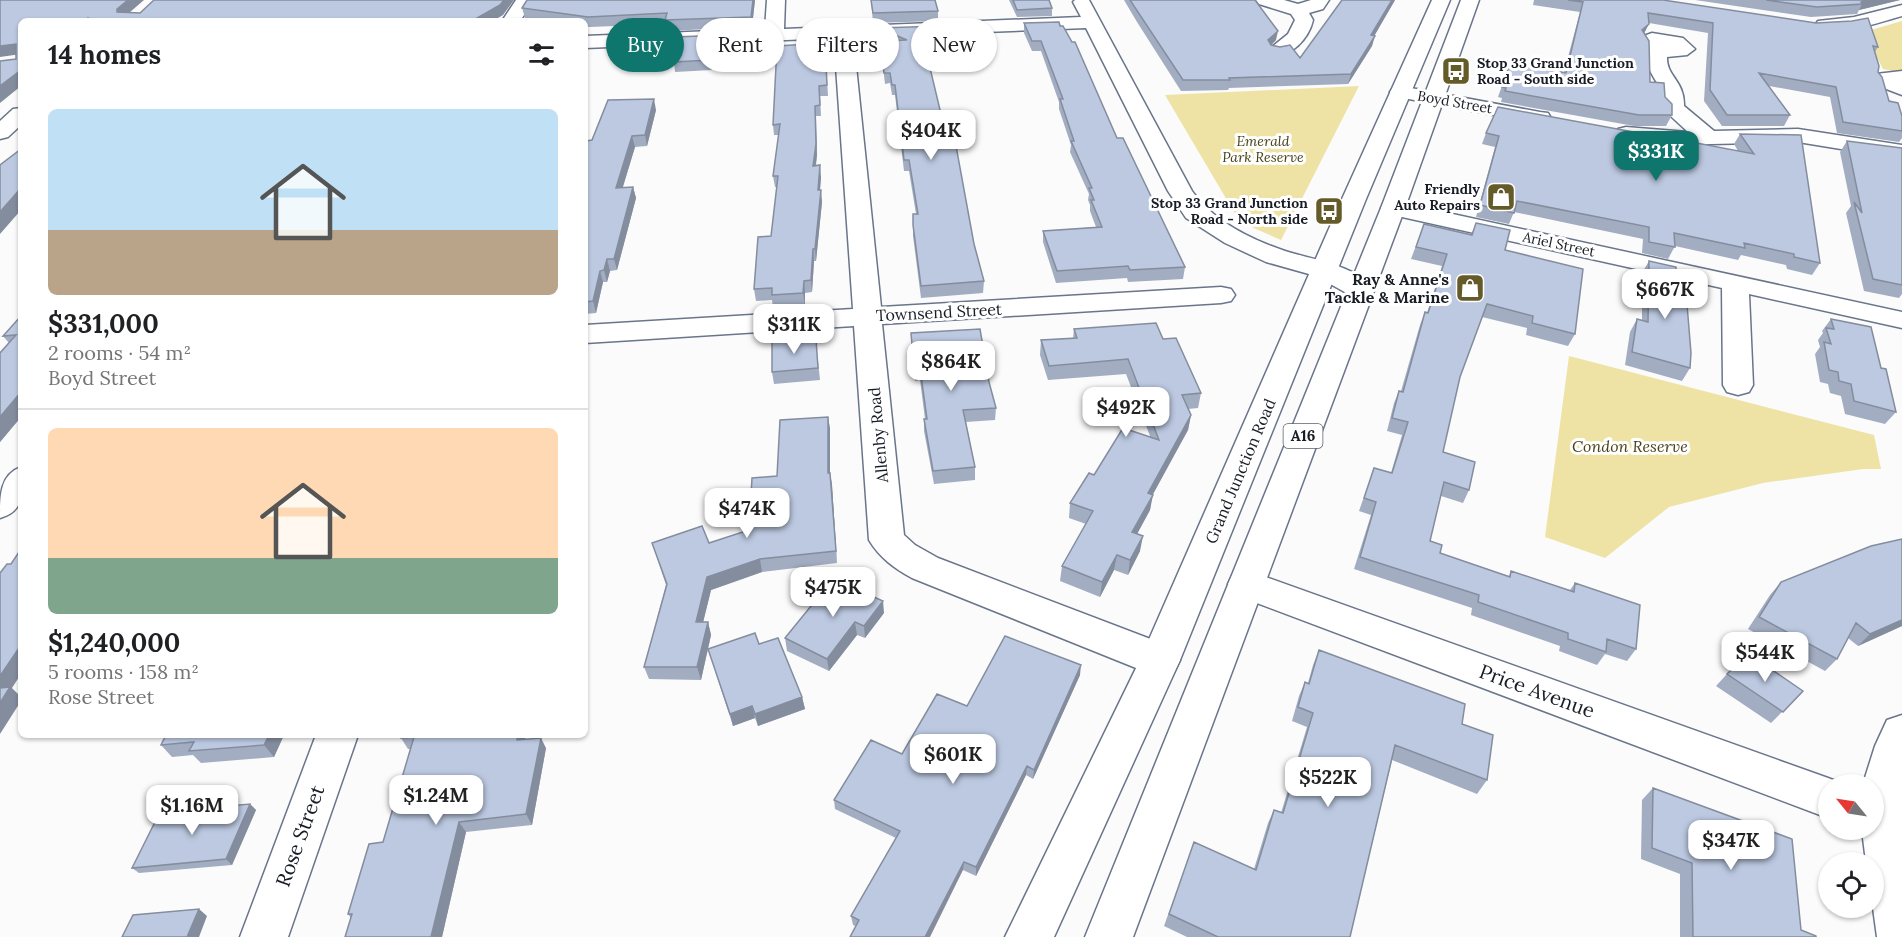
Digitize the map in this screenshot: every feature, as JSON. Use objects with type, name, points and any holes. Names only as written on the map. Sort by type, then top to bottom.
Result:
[{"type":"main road","points":[[513,18],[525,0]]},
{"type":"main road","points":[[775,18],[776,0]]},
{"type":"main road","points":[[1081,0],[1180,191],[1195,213],[1196,227],[1205,237],[1238,258],[1283,276],[1322,276],[1360,288]]},
{"type":"main road","points":[[1264,0],[1298,10],[1317,5],[1320,0]]},
{"type":"main road","name":"Grand Junction Road","points":[[1029,937],[1160,660],[1354,199],[1441,0]]},
{"type":"main road","name":"A16","points":[[1108,937],[1393,208],[1470,0]]},
{"type":"main road","points":[[1278,50],[1295,40],[1302,30],[1304,20],[1298,10]]},
{"type":"main road","points":[[1811,25],[1837,26],[1902,10]]},
{"type":"main road","points":[[899,30],[1092,22]]},
{"type":"main road","points":[[588,45],[696,39]]},
{"type":"main road","points":[[1658,49],[1656,64],[1660,74],[1670,83],[1674,94],[1673,108],[1707,136]]},
{"type":"main road","name":"Allenby Road","points":[[846,72],[887,540],[902,555],[925,568],[1208,679]]},
{"type":"main road","name":"Boyd Street","points":[[1400,92],[1565,122]]},
{"type":"main road","points":[[0,132],[18,117]]},
{"type":"main road","points":[[1611,131],[1657,137],[1786,135],[1826,139],[1902,152]]},
{"type":"main road","name":"Ariel Street","points":[[1354,199],[1902,320]]},
{"type":"main road","points":[[1735,282],[1738,385]]},
{"type":"main road","name":"Townsend Street","points":[[588,334],[1221,295]]},
{"type":"main road","points":[[0,506],[18,483]]},
{"type":"main road","name":"Price Avenue","points":[[1200,567],[1818,794]]},
{"type":"main road","points":[[1884,788],[1902,733]]},
{"type":"main road","name":"Rose Street","points":[[264,937],[336,738]]},
{"type":"main road","points":[[1883,840],[1901,937]]},
{"type":"green space","points":[[1902,21],[1902,73],[1883,69],[1864,32]]},
{"type":"green space","name":"Emerald Park Reserve","points":[[1359,86],[1281,240],[1247,225],[1234,212],[1165,95]]},
{"type":"green space","name":"Condon Reserve","points":[[1569,356],[1874,435],[1881,469],[1863,469],[1763,483],[1669,507],[1605,558],[1545,537]]},
{"type":"building","points":[[0,0],[128,0],[117,9],[117,12],[140,13],[154,0],[504,0],[500,5],[477,18],[18,18],[18,72],[0,86],[0,61],[16,59],[16,44],[0,46]]},
{"type":"building","points":[[527,0],[753,0],[751,17],[684,19],[666,18],[667,13],[588,17],[522,8]]},
{"type":"building","points":[[871,0],[935,0],[938,11],[873,13]]},
{"type":"building","points":[[1013,0],[1049,0],[1052,8],[1017,10]]},
{"type":"building","points":[[1130,0],[1255,0],[1278,31],[1268,40],[1271,45],[1280,47],[1290,45],[1300,58],[1342,0],[1392,0],[1371,35],[1375,36],[1351,74],[1183,80]]},
{"type":"building","points":[[1568,0],[1663,0],[1816,23],[1868,18],[1878,47],[1873,46],[1879,66],[1878,72],[1882,77],[1889,101],[1898,103],[1902,116],[1902,131],[1843,122],[1836,87],[1759,73],[1790,115],[1727,115],[1710,90],[1713,23],[1648,13],[1649,24],[1642,30],[1649,41],[1650,82],[1664,83],[1665,97],[1672,104],[1672,115],[1639,115],[1505,91],[1506,88],[1502,87],[1510,63],[1566,73],[1583,2]]},
{"type":"building","points":[[1766,0],[1868,0],[1861,2],[1862,4],[1817,7]]},
{"type":"building","points":[[1059,22],[1072,42],[1075,42],[1117,138],[1123,138],[1185,267],[1130,270],[1128,266],[1057,271],[1043,231],[1102,227],[1091,200],[1094,200],[1089,188],[1092,188],[1071,141],[1074,141],[1060,99],[1063,99],[1041,41],[1032,41],[1024,23]]},
{"type":"building","points":[[899,27],[911,27],[911,72],[931,72],[946,135],[954,135],[974,244],[984,281],[921,286],[913,225],[913,214],[918,214],[909,160],[904,160],[895,85],[892,85],[890,73],[884,72],[899,72],[899,40],[907,40],[899,37]]},
{"type":"building","points":[[696,36],[696,61],[684,61],[684,37]]},
{"type":"building","points":[[796,45],[796,72],[826,72],[827,85],[819,86],[820,105],[815,106],[816,144],[813,166],[820,165],[818,190],[821,190],[811,280],[804,281],[803,293],[772,295],[772,288],[754,289],[758,237],[771,236],[778,176],[773,176],[780,124],[773,125],[776,72],[784,72],[784,46]]},
{"type":"building","points":[[654,99],[645,135],[632,136],[616,188],[633,187],[614,259],[607,259],[604,270],[600,271],[593,301],[588,302],[588,141],[592,140],[608,100]]},
{"type":"building","points":[[1498,107],[1639,133],[1671,134],[1670,138],[1754,154],[1740,134],[1801,135],[1820,263],[1794,257],[1794,254],[1744,243],[1745,248],[1674,233],[1675,247],[1649,242],[1649,227],[1517,201],[1514,213],[1480,205],[1499,136],[1486,133]]},
{"type":"building","points":[[1847,141],[1902,148],[1902,285],[1873,279],[1854,202],[1862,213]]},
{"type":"building","points":[[18,151],[18,191],[0,212],[0,165]]},
{"type":"building","points":[[1476,223],[1510,230],[1505,250],[1583,269],[1575,334],[1532,323],[1533,316],[1487,304],[1460,377],[1443,452],[1475,462],[1469,490],[1444,482],[1430,541],[1442,545],[1440,553],[1510,577],[1511,571],[1574,592],[1575,583],[1640,605],[1636,649],[1607,639],[1606,652],[1568,639],[1568,633],[1478,602],[1479,595],[1360,557],[1376,502],[1364,498],[1374,468],[1392,473],[1408,422],[1392,418],[1399,391],[1403,392],[1425,312],[1428,313],[1447,254],[1416,247],[1424,224],[1472,235]]},
{"type":"building","points":[[1649,261],[1676,267],[1676,290],[1686,292],[1690,368],[1632,352],[1637,319],[1648,322]]},
{"type":"building","points":[[18,319],[18,396],[0,417],[0,353],[16,335],[3,336]]},
{"type":"building","points":[[1831,319],[1871,327],[1881,368],[1886,369],[1896,412],[1854,401],[1851,384],[1839,381],[1838,372],[1829,370],[1824,342],[1831,344],[1826,328],[1834,329]]},
{"type":"building","points":[[1156,323],[1163,339],[1176,338],[1201,393],[1182,395],[1191,415],[1148,493],[1153,495],[1132,532],[1143,536],[1130,560],[1117,555],[1102,582],[1062,566],[1093,511],[1070,503],[1089,473],[1094,475],[1123,428],[1159,440],[1128,359],[1049,366],[1041,340],[1077,338],[1074,329]]},
{"type":"building","points":[[980,329],[996,408],[963,410],[975,467],[933,471],[924,419],[927,419],[920,368],[914,368],[911,333]]},
{"type":"building","points":[[816,339],[818,368],[772,372],[772,342]]},
{"type":"building","points":[[828,417],[828,473],[830,473],[836,551],[760,559],[707,577],[696,622],[708,622],[697,667],[644,667],[667,584],[652,543],[702,526],[709,543],[749,530],[752,478],[777,476],[780,420]]},
{"type":"building","points":[[1902,539],[1902,620],[1870,634],[1856,623],[1837,659],[1759,617],[1781,582],[1871,546]]},
{"type":"building","points":[[18,554],[18,649],[0,676],[0,573],[7,564],[11,564]]},
{"type":"building","points":[[833,579],[883,601],[864,626],[855,622],[827,659],[785,638]]},
{"type":"building","points":[[755,633],[759,644],[778,638],[802,697],[755,714],[752,706],[730,714],[708,649]]},
{"type":"building","points":[[1005,636],[1081,665],[1034,770],[1027,766],[976,867],[964,862],[925,937],[850,937],[859,920],[851,916],[900,831],[834,800],[871,740],[902,754],[937,694],[967,706]]},
{"type":"building","points":[[1319,650],[1465,704],[1462,724],[1493,735],[1487,780],[1395,745],[1350,937],[1218,937],[1169,914],[1194,842],[1256,870],[1274,810],[1283,813],[1313,713],[1298,707],[1305,682],[1309,684]]},
{"type":"building","points":[[1749,654],[1803,691],[1783,712],[1727,674]]},
{"type":"building","points":[[10,687],[0,703],[0,688]]},
{"type":"building","points":[[164,738],[268,738],[264,745],[189,751],[194,742],[161,745]]},
{"type":"building","points":[[414,738],[517,738],[517,740],[541,738],[526,814],[459,822],[431,937],[345,937],[352,914],[348,914],[369,844],[383,842]]},
{"type":"building","points":[[1653,788],[1792,839],[1801,930],[1816,937],[1693,937],[1692,863],[1652,848]]},
{"type":"building","points":[[250,804],[226,859],[132,868],[160,812]]},
{"type":"building","points":[[199,909],[187,937],[122,937],[133,915]]},
{"type":"place","name":"Stop 33 Grand Junction Road - South side","points":[[1456,71]]},
{"type":"place","name":"Friendly Auto Repairs","points":[[1501,197]]},
{"type":"place","name":"Stop 33 Grand Junction Road - North side","points":[[1329,211]]},
{"type":"place","name":"Ray & Anne's Tackle & Marine","points":[[1470,288]]}]
